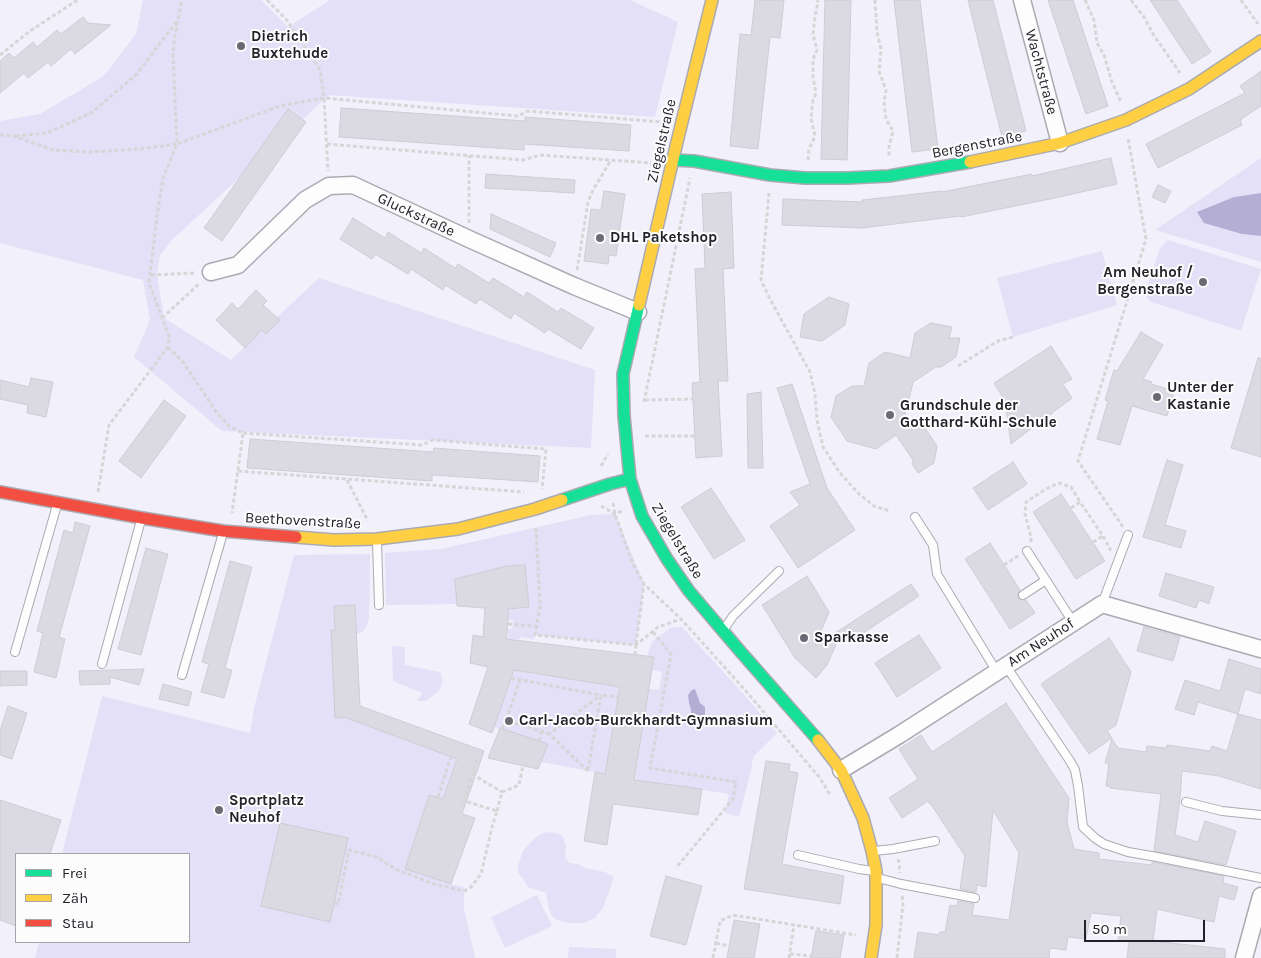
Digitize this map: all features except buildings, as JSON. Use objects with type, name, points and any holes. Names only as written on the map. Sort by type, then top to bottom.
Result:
[{"type":"street","name":"Ziegelstraße","points":[[712,0],[623,374],[624,416],[630,479],[642,516],[667,559],[689,590],[722,631],[823,745],[841,770],[864,818],[876,875],[876,925],[871,958]]},
{"type":"street","name":"Wachtstraße","points":[[1022,0],[1060,144]]},
{"type":"street","name":"Bergenstraße","points":[[673,160],[694,161],[770,175],[805,178],[889,176],[958,165],[1060,144],[1127,120],[1189,89],[1261,41]]},
{"type":"street","name":"Gluckstraße","points":[[329,186],[353,186],[574,286],[638,312]]},
{"type":"street","points":[[211,272],[238,265],[305,200],[329,186]]},
{"type":"street","name":"Beethovenstraße","points":[[0,492],[142,518],[227,531],[334,540],[377,538],[458,529],[540,508],[630,479]]},
{"type":"street","points":[[1102,604],[1261,649]]},
{"type":"street","name":"Am Neuhof","points":[[841,770],[899,735],[1102,604]]},
{"type":"street","points":[[1244,958],[1261,896]]},
{"type":"lane","points":[[15,652],[58,503]]},
{"type":"lane","points":[[915,517],[933,545],[937,574],[1002,669],[1073,765],[1078,786],[1083,827],[1104,844],[1128,852],[1261,878]]},
{"type":"lane","points":[[102,664],[142,518]]},
{"type":"lane","points":[[182,675],[227,531]]},
{"type":"lane","points":[[1102,604],[1128,535]]},
{"type":"lane","points":[[377,538],[379,605]]},
{"type":"lane","points":[[1027,551],[1073,622]]},
{"type":"lane","points":[[722,631],[733,616],[779,571]]},
{"type":"lane","points":[[1023,595],[1046,580]]},
{"type":"lane","points":[[1186,802],[1222,811],[1261,815]]},
{"type":"lane","points":[[872,851],[893,849],[934,840]]},
{"type":"lane","points":[[798,855],[859,869],[901,884],[975,898]]},
{"type":"path","points":[[0,55],[30,32],[80,0]]},
{"type":"path","points":[[94,509],[99,491],[109,425],[168,347],[169,336],[149,283],[163,178],[177,144],[173,55],[182,0]]},
{"type":"path","points":[[267,0],[286,19],[320,70],[324,98],[329,186]]},
{"type":"path","points":[[805,178],[809,149],[815,136],[811,118],[813,100],[816,93],[812,59],[816,50],[813,34],[817,0]]},
{"type":"path","points":[[874,0],[881,49],[879,72],[886,90],[884,102],[886,119],[893,132],[888,146],[889,176]]},
{"type":"path","points":[[1084,0],[1094,20],[1097,43],[1104,55],[1127,120],[1146,239],[1078,461],[1128,535]]},
{"type":"path","points":[[1131,0],[1144,17],[1189,89]]},
{"type":"path","points":[[1241,0],[1261,28]]},
{"type":"path","points":[[14,136],[47,133],[91,113],[137,74],[178,21]]},
{"type":"path","points":[[0,135],[14,136],[53,150],[90,152],[138,150],[177,144],[280,106],[324,98],[518,116],[528,111],[661,122]]},
{"type":"path","points":[[327,144],[523,160],[540,155],[651,163]]},
{"type":"path","points":[[469,156],[469,239]]},
{"type":"path","points":[[574,286],[588,202],[611,160]]},
{"type":"path","points":[[644,405],[694,161]]},
{"type":"path","points":[[770,175],[761,280],[810,372],[823,447],[840,473],[859,494],[874,506],[890,511]]},
{"type":"path","points":[[150,274],[211,272]]},
{"type":"path","points":[[162,318],[211,272]]},
{"type":"path","points":[[958,366],[998,341],[1013,337]]},
{"type":"path","points":[[168,347],[184,362],[217,413],[229,426],[243,433],[422,445],[433,440],[546,449],[540,508],[540,606],[535,635],[636,645],[658,627],[681,619]]},
{"type":"path","points":[[645,400],[693,399]]},
{"type":"path","points":[[645,429],[646,443]]},
{"type":"path","points":[[227,531],[243,433]]},
{"type":"path","points":[[645,436],[695,436]]},
{"type":"path","points":[[598,472],[610,450]]},
{"type":"path","points":[[238,470],[542,493]]},
{"type":"path","points":[[347,479],[369,524],[360,524]]},
{"type":"path","points":[[1004,565],[1031,548],[1031,537],[1025,514],[1026,502],[1058,483],[1071,487],[1110,549],[1109,558]]},
{"type":"path","points":[[90,490],[106,493]]},
{"type":"path","points":[[1070,508],[1080,502]]},
{"type":"path","points":[[1093,542],[1103,536]]},
{"type":"path","points":[[635,655],[644,584],[681,619],[745,690],[820,778],[833,800]]},
{"type":"path","points":[[508,624],[536,626]]},
{"type":"path","points":[[653,632],[671,654],[650,768],[736,782],[734,799],[676,868]]},
{"type":"path","points":[[511,678],[619,697]]},
{"type":"path","points":[[502,729],[520,680]]},
{"type":"path","points":[[506,720],[549,734],[588,771],[601,695]]},
{"type":"path","points":[[549,734],[601,695]]},
{"type":"path","points":[[539,741],[541,732]]},
{"type":"path","points":[[478,756],[462,800],[497,811]]},
{"type":"path","points":[[438,797],[451,757]]},
{"type":"path","points":[[502,792],[519,785],[523,765]]},
{"type":"path","points":[[472,774],[502,792]]},
{"type":"path","points":[[334,903],[338,904],[346,855],[349,850],[376,857],[395,870],[434,884],[464,891],[471,887],[481,874],[502,792]]},
{"type":"path","points":[[713,958],[720,921],[733,915],[874,938]]},
{"type":"path","points":[[794,925],[790,956],[811,956]]},
{"type":"path","points":[[716,944],[729,946]]},
{"type":"shaded area","points":[[143,0],[261,0],[288,27],[330,0],[630,0],[678,22],[655,117],[329,95],[173,239],[160,255],[157,274],[164,318],[231,360],[319,278],[595,370],[591,448],[222,431],[134,357],[150,320],[143,280],[0,243],[0,121],[40,114],[104,76],[136,34]]},
{"type":"shaded area","points":[[1261,158],[1261,193],[1234,197],[1242,234],[1261,236],[1261,262],[1155,230]]},
{"type":"shaded area","points":[[1261,193],[1261,236],[1242,234],[1204,223],[1197,212],[1234,197]]},
{"type":"shaded area","name":"Am Neuhof / Bergenstraße","points":[[1168,240],[1261,269],[1241,331],[1149,301],[1145,293],[1160,248]]},
{"type":"shaded area","points":[[1102,251],[1117,305],[1013,337],[997,278]]},
{"type":"shaded area","points":[[615,514],[644,584],[636,645],[535,635],[534,639],[520,637],[519,640],[507,639],[508,629],[512,629],[513,620],[508,620],[508,609],[529,607],[525,565],[507,566],[455,579],[457,604],[386,605],[385,553],[441,549],[591,515]]},
{"type":"shaded area","name":"Sportplatz Neuhof","points":[[370,554],[369,618],[366,627],[357,634],[355,605],[334,606],[335,630],[331,630],[360,715],[360,723],[457,759],[443,799],[429,795],[405,869],[464,887],[464,908],[475,958],[35,958],[39,943],[190,943],[190,853],[62,853],[102,696],[250,733],[254,708],[294,555]]},
{"type":"shaded area","points":[[682,627],[777,733],[753,757],[739,817],[725,813],[729,794],[635,780],[649,689],[659,690],[662,672],[652,670],[654,657],[647,656],[652,642],[670,628]]},
{"type":"shaded area","points":[[392,646],[405,647],[405,665],[440,672],[443,680],[439,691],[426,701],[417,701],[422,693],[393,681]]},
{"type":"shaded area","points":[[514,670],[620,687],[605,774],[541,762],[548,744],[494,727]]},
{"type":"shaded area","points":[[695,689],[700,703],[705,707],[705,714],[701,720],[691,718],[688,695]]},
{"type":"shaded area","points":[[548,832],[563,836],[566,846],[565,856],[569,863],[605,872],[614,877],[603,908],[595,918],[584,923],[570,923],[557,920],[552,916],[549,909],[546,893],[528,887],[518,873],[518,865],[523,851],[539,835]]},
{"type":"shaded area","points":[[537,895],[552,926],[505,948],[491,917]]},
{"type":"shaded area","points":[[569,947],[616,949],[616,958],[568,958]]},
{"type":"traffic: fast","points":[[673,160],[694,161],[770,175],[805,178],[889,176],[970,162]]},
{"type":"traffic: fast","points":[[639,305],[623,374],[624,416],[630,479],[642,516],[667,559],[689,591],[818,740]]},
{"type":"traffic: fast","points":[[562,500],[630,479]]},
{"type":"traffic: slow","points":[[639,305],[712,0]]},
{"type":"traffic: slow","points":[[970,162],[1060,143],[1126,120],[1189,89],[1261,41]]},
{"type":"traffic: slow","points":[[296,537],[334,540],[377,539],[458,529],[562,500]]},
{"type":"traffic: slow","points":[[818,740],[841,770],[863,818],[872,851],[876,871],[876,925],[871,958]]},
{"type":"traffic: jam","points":[[0,492],[223,531],[296,537]]},
{"type":"place","name":"Dietrich Buxtehude","points":[[241,46]]},
{"type":"place","name":"DHL Paketshop","points":[[600,238]]},
{"type":"place","name":"Am Neuhof / Bergenstraße","points":[[1203,282]]},
{"type":"place","name":"Unter der Kastanie","points":[[1157,397]]},
{"type":"place","name":"Grundschule der Gotthard-Kühl-Schule","points":[[890,415]]},
{"type":"place","name":"Sparkasse","points":[[804,638]]},
{"type":"place","name":"Carl-Jacob-Burckhardt-Gymnasium","points":[[509,721]]},
{"type":"place","name":"Sportplatz Neuhof","points":[[219,810]]}]
